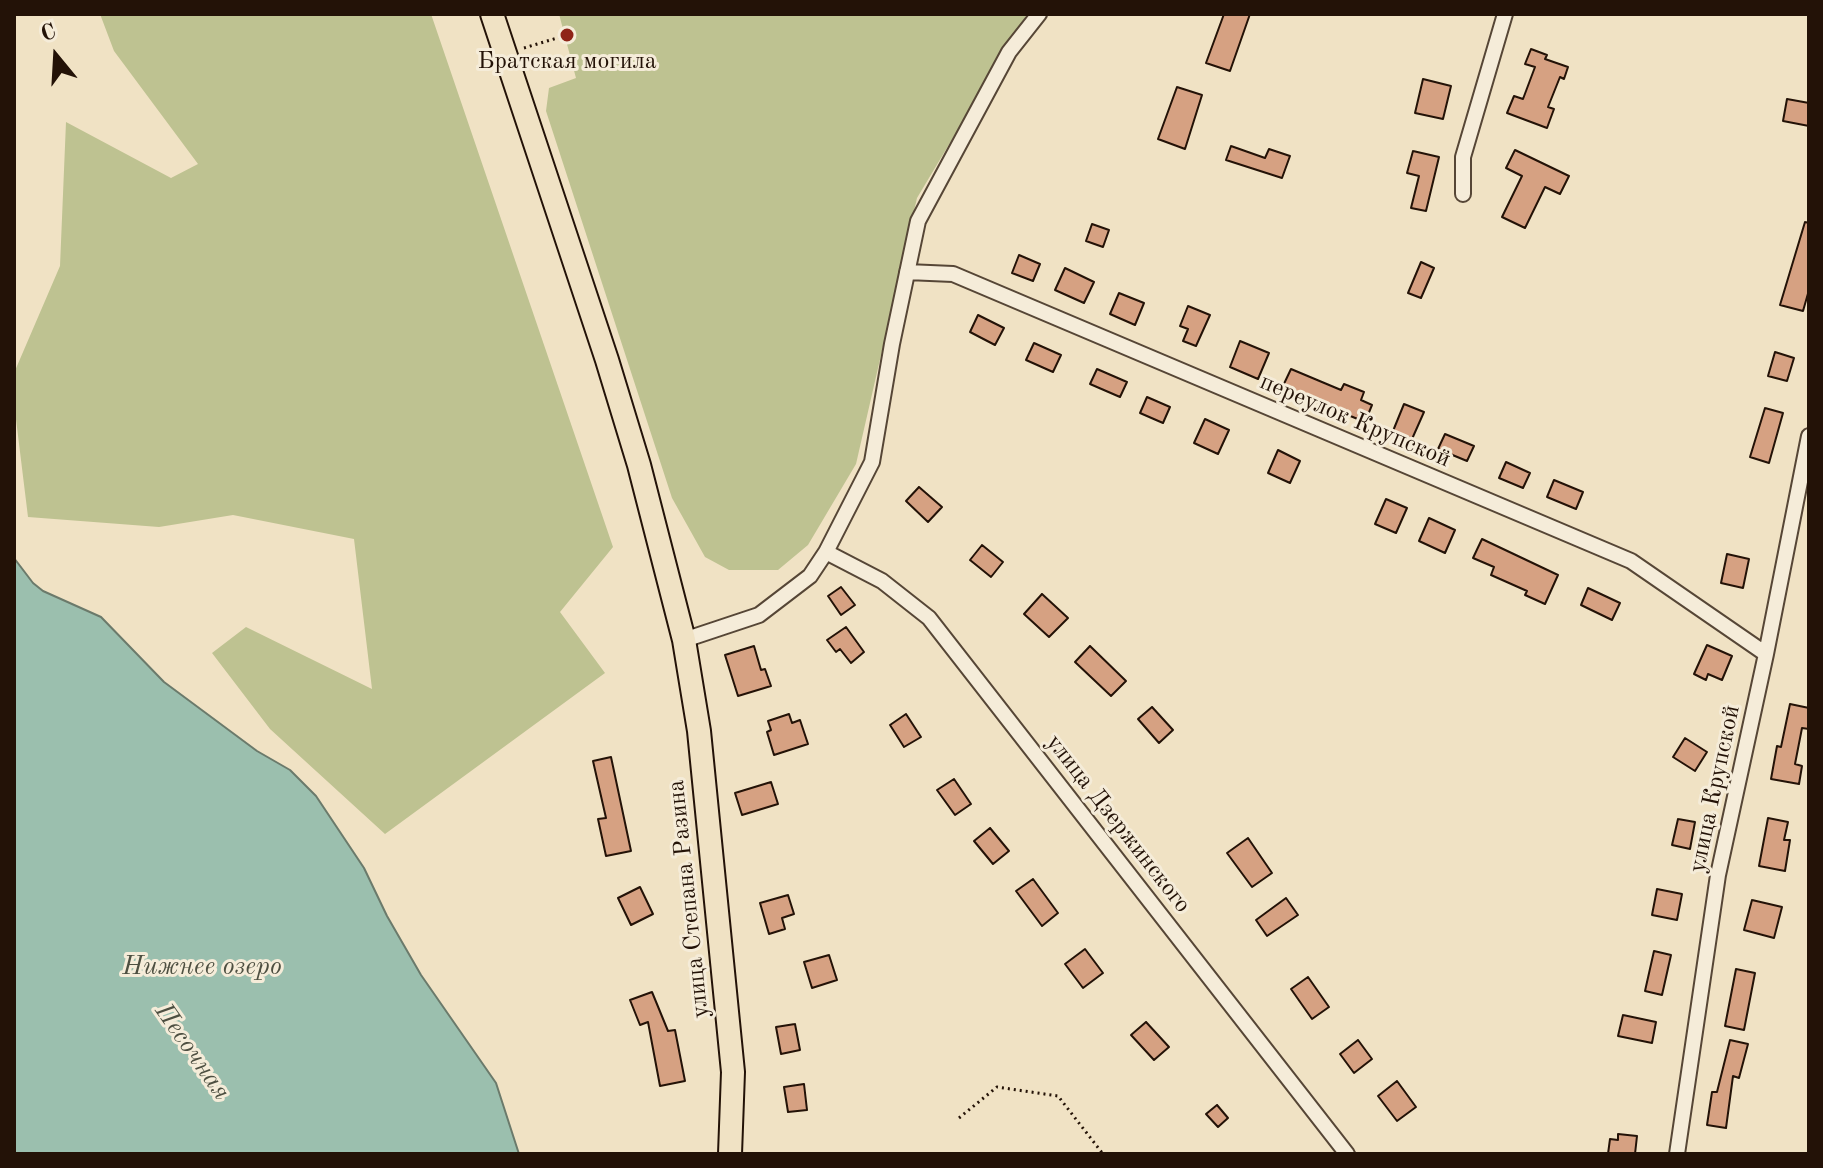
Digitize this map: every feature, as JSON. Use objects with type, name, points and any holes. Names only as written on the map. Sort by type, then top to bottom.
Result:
[{"type":"main road","name":"улица Степана Разина","points":[[492,14],[612,375],[639,465],[684,640],[699,731],[731,1057],[730,1154]]},
{"type":"street","points":[[684,640],[759,615],[810,576],[826,552],[872,462],[918,221],[1009,52],[1039,14]]},
{"type":"street","points":[[1463,194],[1463,157],[1505,14]]},
{"type":"street","name":"переулок Крупской","points":[[907,272],[953,274],[1631,561],[1766,654]]},
{"type":"street","name":"улица Крупской","points":[[1677,1154],[1718,875],[1809,436]]},
{"type":"street","name":"улица Дзержинского","points":[[826,552],[882,581],[929,618],[1347,1154]]},
{"type":"path","points":[[520,49],[567,35]]},
{"type":"path","points":[[959,1118],[997,1087],[1058,1096],[1103,1154]]},
{"type":"shaded area","points":[[100,14],[431,14],[613,547],[560,612],[605,673],[385,834],[270,729],[212,653],[246,627],[372,689],[354,539],[233,515],[159,527],[28,517],[14,403],[14,373],[60,266],[66,122],[171,178],[198,164],[114,51]]},
{"type":"shaded area","points":[[559,14],[1027,14],[917,198],[856,464],[808,545],[778,570],[729,570],[705,557],[672,498],[546,111],[549,88],[576,78]]},
{"type":"water","name":"Нижнее озеро","points":[[14,558],[43,591],[101,617],[164,682],[257,751],[290,770],[316,796],[364,868],[421,975],[496,1083],[519,1154],[14,1154]]},
{"type":"building","points":[[1224,14],[1250,14],[1230,71],[1206,63]]},
{"type":"building","points":[[1531,49],[1547,55],[1545,59],[1568,67],[1564,79],[1560,77],[1548,107],[1554,109],[1547,128],[1507,113],[1514,96],[1523,99],[1535,67],[1525,64]]},
{"type":"building","points":[[1423,79],[1451,86],[1443,119],[1415,113]]},
{"type":"building","points":[[1177,87],[1202,95],[1185,149],[1158,139]]},
{"type":"building","points":[[1787,99],[1809,103],[1809,126],[1783,121]]},
{"type":"building","points":[[1231,146],[1265,158],[1269,149],[1290,156],[1282,178],[1226,160]]},
{"type":"building","points":[[1515,150],[1569,176],[1560,194],[1545,187],[1525,228],[1502,217],[1522,176],[1506,168]]},
{"type":"building","points":[[1413,151],[1439,157],[1426,211],[1411,208],[1419,176],[1407,173]]},
{"type":"building","points":[[1805,222],[1809,223],[1809,290],[1803,311],[1780,305]]},
{"type":"building","points":[[1092,224],[1109,230],[1103,247],[1086,241]]},
{"type":"building","points":[[1019,255],[1040,264],[1033,281],[1012,273]]},
{"type":"building","points":[[1421,262],[1434,268],[1421,298],[1408,293]]},
{"type":"building","points":[[1065,268],[1094,282],[1084,303],[1055,290]]},
{"type":"building","points":[[1119,293],[1144,303],[1135,325],[1110,314]]},
{"type":"building","points":[[1188,306],[1210,315],[1196,346],[1183,341],[1188,329],[1180,326]]},
{"type":"building","points":[[978,315],[1004,328],[995,345],[970,332]]},
{"type":"building","points":[[1240,341],[1269,353],[1258,379],[1230,367]]},
{"type":"building","points":[[1034,343],[1061,355],[1053,372],[1026,360]]},
{"type":"building","points":[[1775,352],[1794,358],[1787,381],[1768,376]]},
{"type":"building","points":[[1097,369],[1127,382],[1120,397],[1090,384]]},
{"type":"building","points":[[1291,369],[1341,390],[1344,384],[1364,392],[1361,400],[1372,405],[1365,422],[1282,388]]},
{"type":"building","points":[[1147,397],[1170,407],[1163,423],[1140,413]]},
{"type":"building","points":[[1404,404],[1424,412],[1412,439],[1393,431]]},
{"type":"building","points":[[1765,408],[1783,413],[1769,463],[1750,457]]},
{"type":"building","points":[[1205,419],[1229,430],[1218,454],[1194,443]]},
{"type":"building","points":[[1445,434],[1474,446],[1467,461],[1438,449]]},
{"type":"building","points":[[1278,450],[1300,461],[1290,483],[1268,473]]},
{"type":"building","points":[[1506,462],[1530,473],[1523,488],[1499,478]]},
{"type":"building","points":[[1554,480],[1583,492],[1576,509],[1547,497]]},
{"type":"building","points":[[919,487],[942,507],[928,522],[906,501]]},
{"type":"building","points":[[1386,499],[1407,508],[1396,533],[1375,524]]},
{"type":"building","points":[[1429,518],[1455,530],[1445,553],[1419,541]]},
{"type":"building","points":[[1482,539],[1558,575],[1545,604],[1525,595],[1527,591],[1491,575],[1494,567],[1473,558]]},
{"type":"building","points":[[982,545],[1003,562],[991,577],[970,560]]},
{"type":"building","points":[[1727,554],[1749,559],[1743,588],[1721,583]]},
{"type":"building","points":[[841,587],[855,605],[841,615],[828,596]]},
{"type":"building","points":[[1588,588],[1620,603],[1612,620],[1581,605]]},
{"type":"building","points":[[1042,594],[1068,618],[1049,637],[1024,614]]},
{"type":"building","points":[[846,627],[864,652],[851,663],[840,649],[836,652],[827,640]]},
{"type":"building","points":[[1707,645],[1732,656],[1722,680],[1708,674],[1706,680],[1694,674]]},
{"type":"building","points":[[754,646],[761,670],[765,669],[771,686],[738,696],[725,655]]},
{"type":"building","points":[[1090,646],[1126,681],[1111,696],[1075,662]]},
{"type":"building","points":[[1790,704],[1809,708],[1809,729],[1802,728],[1795,764],[1802,766],[1799,784],[1771,779]]},
{"type":"building","points":[[1152,707],[1173,730],[1159,743],[1138,719]]},
{"type":"building","points":[[789,714],[792,723],[800,720],[808,744],[774,755],[767,732],[771,730],[768,721]]},
{"type":"building","points":[[906,714],[921,737],[904,747],[890,725]]},
{"type":"building","points":[[1685,738],[1707,752],[1695,771],[1673,757]]},
{"type":"building","points":[[611,757],[631,851],[606,856],[598,819],[606,818],[593,761]]},
{"type":"building","points":[[954,779],[971,804],[955,815],[937,790]]},
{"type":"building","points":[[771,782],[778,804],[742,815],[735,793]]},
{"type":"building","points":[[1768,818],[1788,822],[1784,840],[1790,840],[1785,871],[1759,866]]},
{"type":"building","points":[[1678,819],[1695,822],[1690,849],[1672,845]]},
{"type":"building","points":[[990,828],[1009,851],[993,864],[974,841]]},
{"type":"building","points":[[1248,838],[1272,873],[1252,887],[1227,853]]},
{"type":"building","points":[[1033,879],[1058,913],[1042,926],[1016,891]]},
{"type":"building","points":[[640,887],[653,914],[631,925],[618,898]]},
{"type":"building","points":[[1657,889],[1682,894],[1677,920],[1652,915]]},
{"type":"building","points":[[788,895],[794,914],[782,918],[785,929],[769,934],[760,903]]},
{"type":"building","points":[[1286,898],[1298,915],[1267,936],[1256,920]]},
{"type":"building","points":[[1752,900],[1782,907],[1774,938],[1744,930]]},
{"type":"building","points":[[1085,949],[1103,973],[1083,988],[1065,964]]},
{"type":"building","points":[[1654,951],[1671,955],[1662,995],[1645,991]]},
{"type":"building","points":[[829,955],[837,980],[812,988],[804,962]]},
{"type":"building","points":[[1736,969],[1755,973],[1744,1030],[1725,1026]]},
{"type":"building","points":[[1308,977],[1329,1007],[1312,1019],[1291,989]]},
{"type":"building","points":[[652,992],[668,1031],[675,1030],[685,1081],[660,1086],[648,1022],[640,1025],[630,1000]]},
{"type":"building","points":[[1623,1015],[1656,1022],[1652,1043],[1618,1036]]},
{"type":"building","points":[[1146,1022],[1169,1047],[1154,1060],[1131,1035]]},
{"type":"building","points":[[795,1024],[800,1050],[781,1054],[776,1027]]},
{"type":"building","points":[[1358,1040],[1372,1059],[1354,1073],[1340,1054]]},
{"type":"building","points":[[1730,1040],[1748,1044],[1739,1078],[1733,1076],[1726,1128],[1707,1125],[1712,1092],[1717,1092]]},
{"type":"building","points":[[1397,1081],[1416,1107],[1397,1121],[1378,1096]]},
{"type":"building","points":[[804,1084],[807,1110],[788,1112],[784,1087]]},
{"type":"building","points":[[1217,1105],[1228,1118],[1218,1127],[1206,1114]]},
{"type":"building","points":[[1618,1134],[1637,1136],[1635,1154],[1608,1154],[1610,1139],[1618,1140]]},
{"type":"place","name":"Братская могила","points":[[567,35]]},
{"type":"water label","name":"Песочная","points":[[192,1052]]}]
